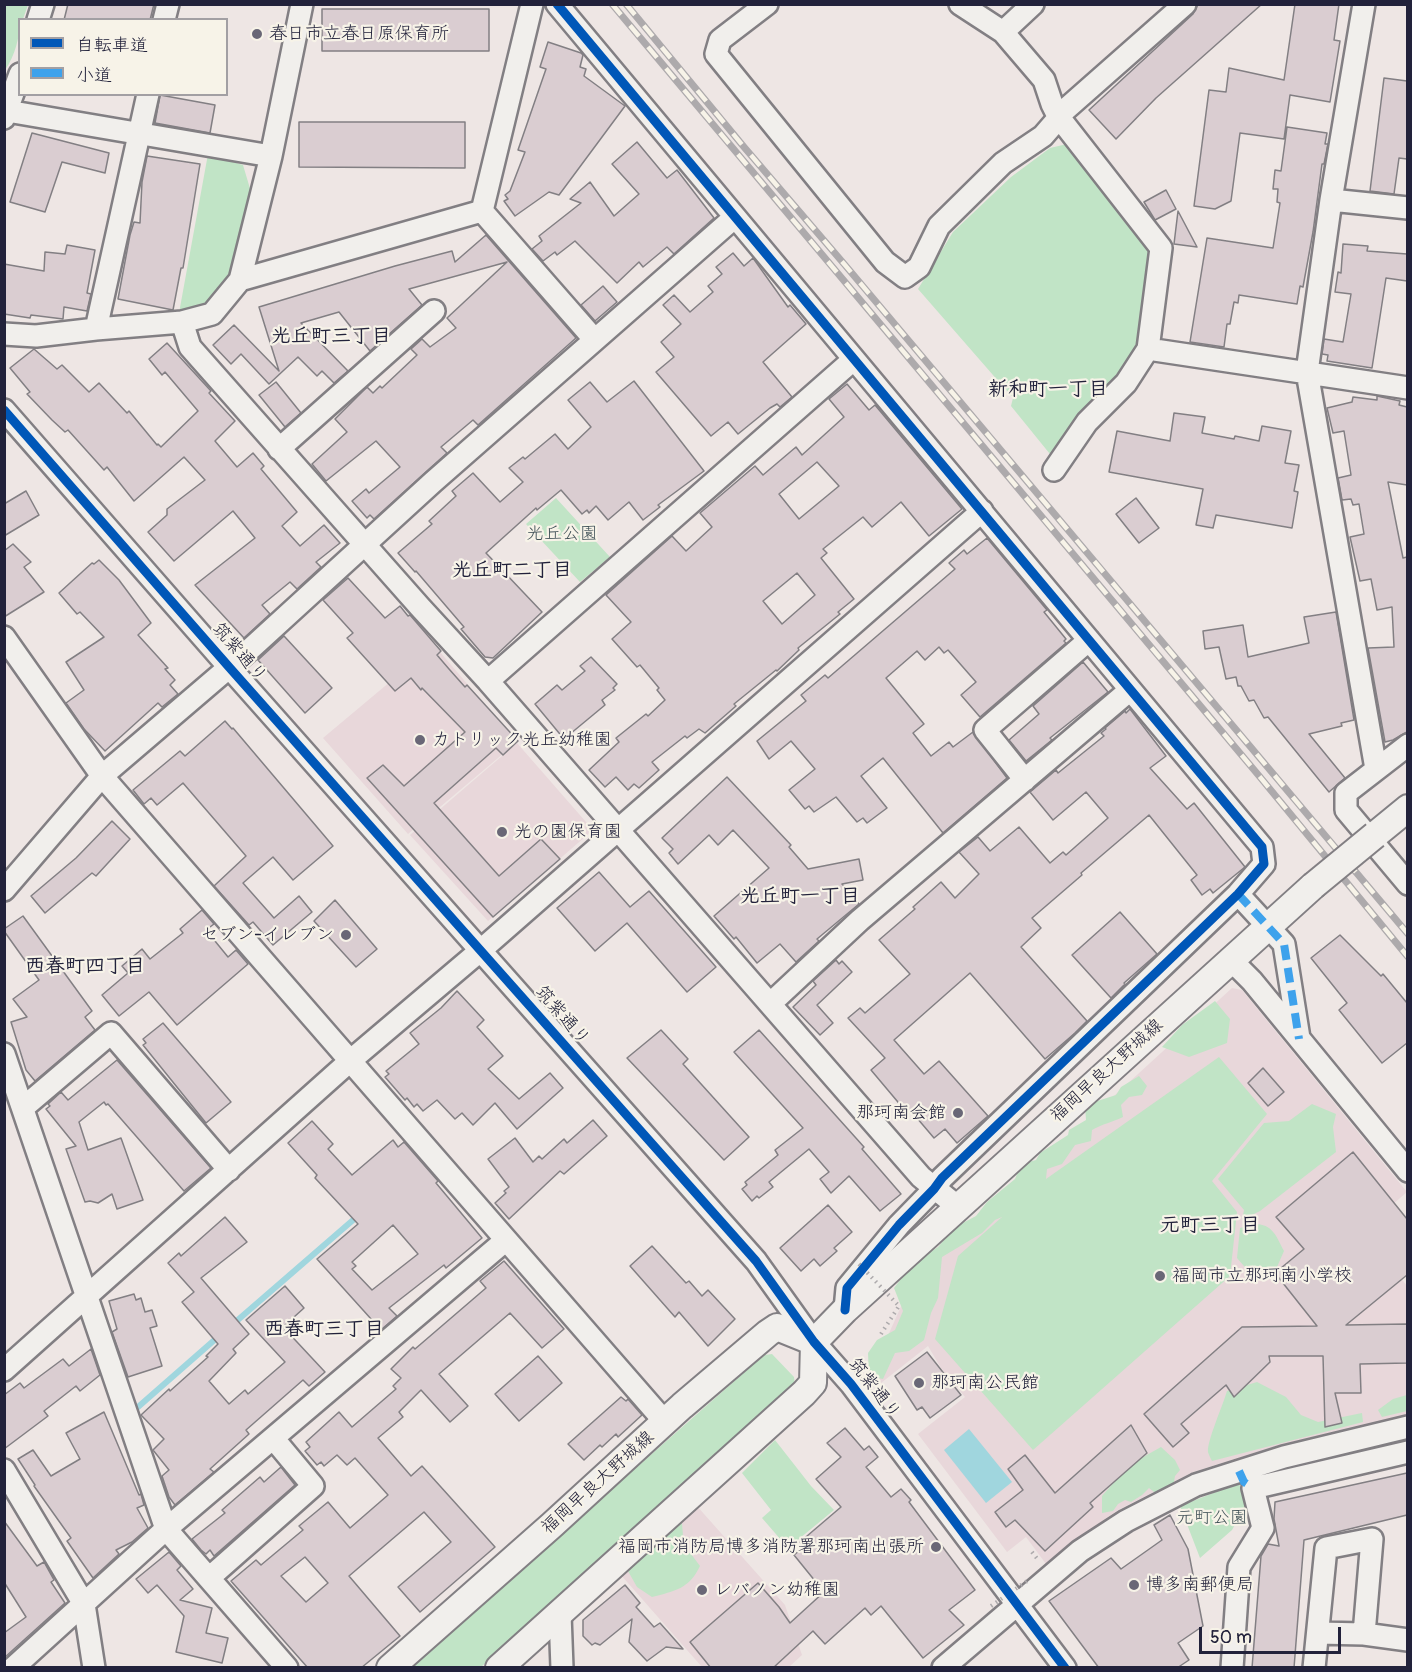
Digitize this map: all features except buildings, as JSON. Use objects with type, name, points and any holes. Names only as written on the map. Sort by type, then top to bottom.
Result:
[{"type":"main road","name":"福岡早良大野城線","points":[[390,1668],[753,1344],[777,1327],[814,1342],[845,1310],[1230,959],[1407,808]]},
{"type":"main road","points":[[499,1668],[813,1383],[814,1342]]},
{"type":"street","points":[[4,334],[36,336],[96,328],[182,322],[213,314],[240,280],[271,156],[302,4]]},
{"type":"street","points":[[482,211],[532,4]]},
{"type":"street","points":[[557,4],[1262,847],[1264,864],[1238,894],[942,1178],[899,1225],[847,1288],[845,1310]]},
{"type":"street","points":[[767,4],[720,40],[716,54],[885,262],[905,277],[919,267],[939,226],[1003,163],[1043,136],[1058,116],[1185,4]]},
{"type":"street","points":[[960,4],[1003,32],[1044,80],[1058,116],[1161,248],[1148,349],[1126,383],[1087,422],[1054,470]]},
{"type":"street","points":[[1003,32],[1033,4]]},
{"type":"street","points":[[1364,4],[1331,200],[1307,372],[1376,769]]},
{"type":"street","points":[[18,80],[6,114],[139,133],[271,156]]},
{"type":"street","points":[[96,328],[148,96]]},
{"type":"street","points":[[1331,200],[1407,208]]},
{"type":"street","points":[[240,280],[482,211]]},
{"type":"street","points":[[482,211],[594,339]]},
{"type":"street","points":[[4,890],[102,776],[229,667],[433,482],[735,217]]},
{"type":"street","points":[[279,449],[434,311]]},
{"type":"street","points":[[182,322],[190,347],[279,449],[488,681],[921,1177],[958,1207]]},
{"type":"street","points":[[1148,349],[1407,388]]},
{"type":"street","points":[[488,681],[853,360]]},
{"type":"street","name":"筑紫通り","points":[[4,410],[756,1261],[814,1342],[851,1384],[1065,1668]]},
{"type":"street","points":[[4,1370],[350,1061],[618,831],[982,511]]},
{"type":"street","points":[[4,637],[102,776],[665,1422]]},
{"type":"street","points":[[1025,780],[985,730],[1089,640]]},
{"type":"street","points":[[770,1004],[860,920],[1130,690]]},
{"type":"street","points":[[1406,879],[1346,810],[1346,793],[1407,745]]},
{"type":"street","points":[[1238,894],[1284,944],[1299,1039]]},
{"type":"street","points":[[1230,959],[1252,981],[1407,1171]]},
{"type":"street","points":[[24,1107],[111,1033],[229,1170]]},
{"type":"street","points":[[4,1054],[24,1107],[166,1529],[287,1668]]},
{"type":"street","points":[[13,1668],[166,1529],[506,1240]]},
{"type":"street","points":[[943,1668],[1080,1551],[1126,1521],[1196,1485],[1284,1457],[1407,1427]]},
{"type":"street","points":[[209,1578],[313,1486],[273,1438]]},
{"type":"street","points":[[1232,1668],[1239,1567],[1263,1528],[1253,1488],[1407,1452]]},
{"type":"street","points":[[4,1470],[84,1604],[94,1668]]},
{"type":"street","points":[[1314,1668],[1326,1548],[1372,1539],[1364,1634]]},
{"type":"street","points":[[560,1614],[562,1668]]},
{"type":"street","points":[[1318,1633],[1364,1634],[1407,1640]]},
{"type":"path","points":[[859,1264],[899,1306],[881,1334]]},
{"type":"path","points":[[1032,1552],[1040,1562]]},
{"type":"path","points":[[991,1606],[1030,1579]]},
{"type":"shaded area","name":"カトリック光丘幼稚園","points":[[434,645],[517,742],[408,834],[323,738]]},
{"type":"shaded area","name":"光の園保育園","points":[[517,743],[593,830],[488,921],[410,835]]},
{"type":"shaded area","name":"福岡市立那珂南小学校","points":[[1232,988],[1242,990],[1407,1192],[1363,1230],[1407,1286],[1407,1415],[1283,1444],[1193,1472],[1118,1510],[1071,1543],[1046,1564],[1026,1537],[1007,1552],[918,1434],[965,1397],[941,1368],[928,1346],[881,1383],[872,1371],[908,1291],[927,1267]]},
{"type":"shaded area","name":"レバノン幼稚園","points":[[696,1505],[785,1605],[802,1655],[789,1667],[702,1667],[620,1574]]},
{"type":"green space","points":[[5,4],[28,5],[23,18],[18,18],[18,39],[5,70]]},
{"type":"green space","points":[[1067,144],[1154,249],[1145,336],[1127,373],[1054,459],[1011,406],[1013,398],[918,289],[953,232],[1011,177],[1050,148]]},
{"type":"green space","points":[[208,154],[243,165],[254,202],[237,278],[212,306],[179,313]]},
{"type":"green space","name":"光丘公園","points":[[556,498],[610,557],[580,582],[526,524]]},
{"type":"green space","points":[[1215,1001],[1230,1019],[1227,1043],[1189,1057],[1162,1047],[1182,1025]]},
{"type":"green space","points":[[1219,1057],[1267,1114],[1212,1181],[1237,1212],[1230,1276],[1033,1450],[935,1339],[958,1256],[1002,1217],[995,1220],[982,1233],[942,1257],[938,1298],[931,1313],[924,1340],[909,1351],[895,1353],[883,1379],[869,1376],[868,1353],[877,1340],[895,1330],[903,1311],[894,1288],[913,1263],[938,1247],[955,1227],[976,1216],[987,1202],[1015,1179],[1021,1164],[1036,1160],[1040,1153],[1086,1120],[1085,1105],[1116,1095],[1121,1087],[1139,1076],[1147,1086],[1142,1095],[1129,1097],[1121,1105],[1123,1117],[1092,1130],[1091,1141],[1075,1145],[1062,1164],[1047,1169],[1046,1179]]},
{"type":"green space","points":[[1312,1104],[1336,1114],[1333,1127],[1336,1152],[1260,1211],[1242,1220],[1244,1210],[1218,1179],[1264,1123],[1289,1121]]},
{"type":"green space","points":[[1254,1224],[1270,1229],[1284,1251],[1277,1267],[1250,1273],[1237,1258],[1240,1228]]},
{"type":"green space","points":[[772,1354],[794,1377],[795,1386],[481,1667],[409,1668],[756,1362],[765,1355]]},
{"type":"green space","points":[[1257,1382],[1286,1397],[1301,1415],[1318,1422],[1362,1413],[1363,1422],[1212,1461],[1208,1447],[1227,1391]]},
{"type":"green space","points":[[1407,1395],[1407,1411],[1382,1417],[1378,1410],[1393,1399]]},
{"type":"green space","points":[[775,1440],[811,1486],[834,1510],[788,1548],[762,1518],[771,1510],[742,1473]]},
{"type":"green space","points":[[1161,1447],[1175,1460],[1180,1470],[1175,1476],[1172,1493],[1158,1495],[1149,1488],[1131,1502],[1125,1500],[1113,1511],[1102,1513],[1102,1496],[1129,1465]]},
{"type":"green space","name":"元町公園","points":[[1239,1483],[1247,1503],[1232,1530],[1200,1558],[1180,1506]]},
{"type":"green space","points":[[674,1518],[682,1523],[684,1549],[700,1566],[691,1580],[680,1588],[652,1597],[637,1587],[624,1564]]},
{"type":"water","points":[[969,1429],[1012,1482],[986,1503],[944,1450]]},
{"type":"waterway","points":[[232,1325],[360,1214]]},
{"type":"waterway","points":[[138,1407],[219,1336]]},
{"type":"railway","points":[[612,4],[1260,777],[1408,957]]},
{"type":"railway","points":[[626,4],[1408,934]]},
{"type":"marked path","points":[[1238,894],[1284,944],[1299,1039]]},
{"type":"marked path","points":[[1239,1471],[1244,1482],[1253,1488]]},
{"type":"cycle path","points":[[557,4],[1262,847],[1264,864],[1238,894],[942,1178],[899,1225],[847,1288],[845,1310]]},
{"type":"cycle path","points":[[4,410],[756,1261],[814,1342],[851,1384],[1065,1668]]},
{"type":"place","name":"春日市立春日原保育所","points":[[257,34]]},
{"type":"place","name":"カトリック光丘幼稚園","points":[[420,740]]},
{"type":"place","name":"光の園保育園","points":[[502,832]]},
{"type":"place","name":"セブン-イレブン","points":[[346,935]]},
{"type":"place","name":"那珂南会館","points":[[958,1113]]},
{"type":"place","name":"福岡市立那珂南小学校","points":[[1160,1276]]},
{"type":"place","name":"那珂南公民館","points":[[919,1383]]},
{"type":"place","name":"福岡市消防局博多消防署那珂南出張所","points":[[936,1547]]},
{"type":"place","name":"博多南郵便局","points":[[1134,1585]]},
{"type":"place","name":"レバノン幼稚園","points":[[702,1590]]},
{"type":"district","name":"光丘町三丁目","points":[[331,337]]},
{"type":"district","name":"新和町一丁目","points":[[1048,390]]},
{"type":"district","name":"光丘町二丁目","points":[[512,571]]},
{"type":"district","name":"光丘町一丁目","points":[[800,897]]},
{"type":"district","name":"西春町四丁目","points":[[85,967]]},
{"type":"district","name":"元町三丁目","points":[[1210,1226]]},
{"type":"district","name":"西春町三丁目","points":[[324,1330]]}]
